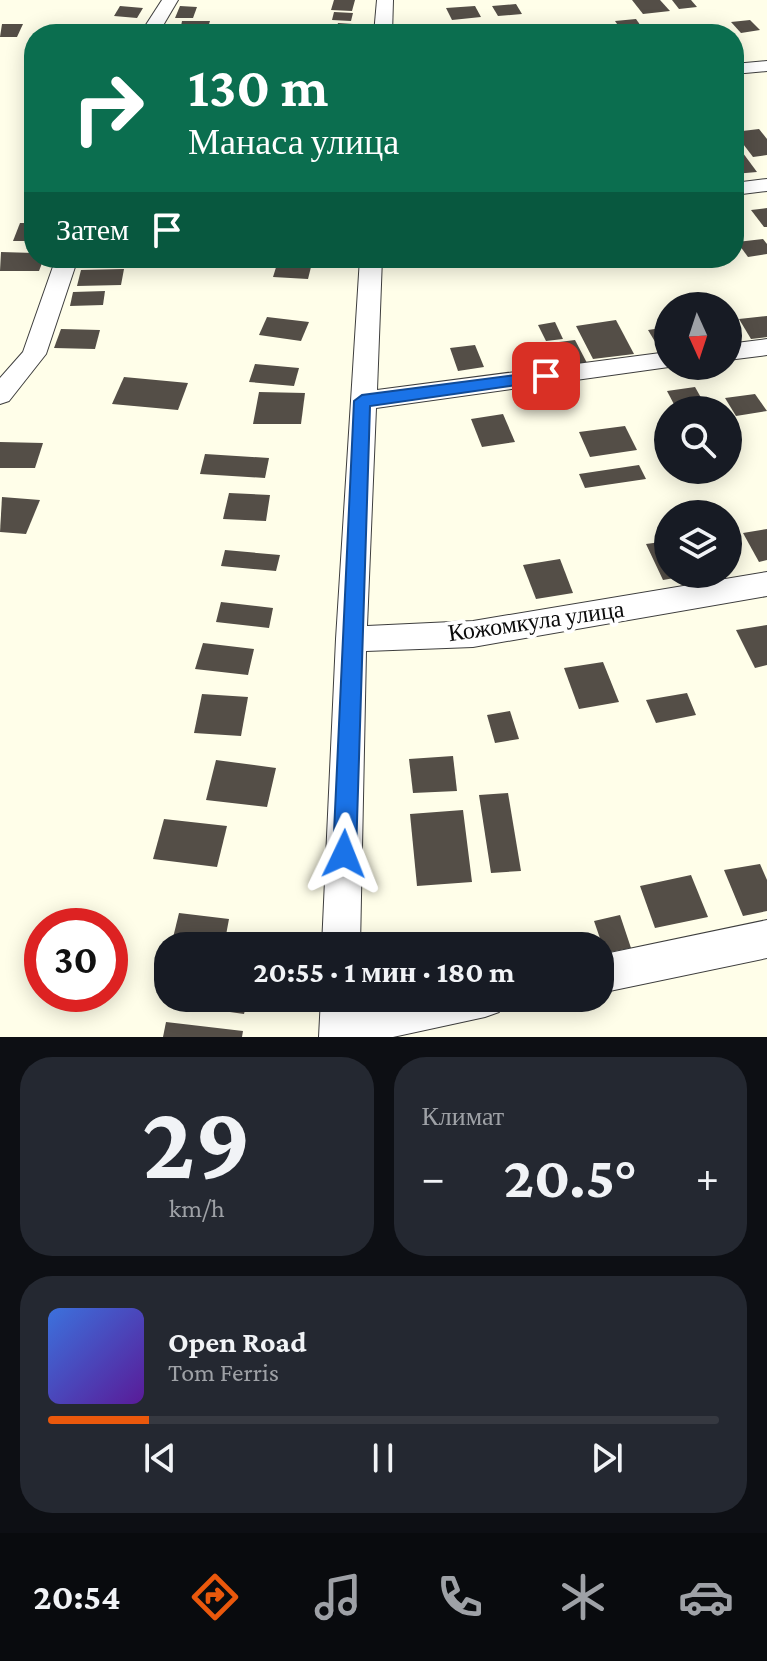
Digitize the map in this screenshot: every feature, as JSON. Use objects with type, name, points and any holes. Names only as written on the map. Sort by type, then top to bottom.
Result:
[{"type":"street","points":[[155,24],[170,0]]},
{"type":"street","points":[[384,24],[385,0]]},
{"type":"street","points":[[744,68],[767,66]]},
{"type":"street","points":[[744,188],[767,185]]},
{"type":"street","points":[[0,395],[34,354],[64,268]]},
{"type":"street","points":[[341,932],[351,639],[370,268]]},
{"type":"street","points":[[742,350],[767,347]]},
{"type":"street","points":[[362,401],[654,362]]},
{"type":"street","name":"Кожомкула улица","points":[[351,639],[473,634],[767,584]]},
{"type":"street","points":[[614,971],[767,939]]},
{"type":"street","points":[[339,1021],[396,1012]]},
{"type":"building","points":[[334,0],[355,0],[352,11],[331,10]]},
{"type":"building","points":[[632,0],[660,0],[670,11],[643,14]]},
{"type":"building","points":[[672,0],[691,0],[697,7],[679,9]]},
{"type":"building","points":[[516,4],[522,14],[498,16],[492,6]]},
{"type":"building","points":[[120,6],[143,8],[137,18],[114,16]]},
{"type":"building","points":[[180,6],[197,7],[193,18],[175,18]]},
{"type":"building","points":[[475,6],[481,17],[452,20],[446,8]]},
{"type":"building","points":[[334,12],[353,13],[351,21],[332,20]]},
{"type":"building","points":[[636,19],[640,24],[617,24],[615,21]]},
{"type":"building","points":[[750,20],[760,30],[744,33],[744,24],[731,22]]},
{"type":"building","points":[[182,21],[210,21],[209,24],[181,24]]},
{"type":"building","points":[[2,24],[23,24],[17,37],[0,37]]},
{"type":"building","points":[[759,129],[767,139],[767,155],[753,157],[744,145],[744,131]]},
{"type":"building","points":[[744,154],[757,172],[744,173]]},
{"type":"building","points":[[767,208],[767,227],[764,227],[751,210]]},
{"type":"building","points":[[20,223],[24,223],[24,241],[13,241]]},
{"type":"building","points":[[763,239],[767,244],[767,254],[748,257],[744,252],[744,241]]},
{"type":"building","points":[[1,252],[24,253],[24,268],[40,268],[39,271],[0,271]]},
{"type":"building","points":[[276,268],[311,268],[308,279],[273,277]]},
{"type":"building","points":[[124,269],[121,285],[77,286],[81,270]]},
{"type":"building","points":[[105,291],[103,305],[70,306],[73,292]]},
{"type":"building","points":[[767,316],[767,337],[751,339],[742,319]]},
{"type":"building","points":[[267,317],[309,322],[301,341],[259,335]]},
{"type":"building","points":[[616,320],[634,354],[593,359],[576,326]]},
{"type":"building","points":[[555,322],[563,339],[546,341],[538,325]]},
{"type":"building","points":[[61,329],[100,330],[95,349],[54,348]]},
{"type":"building","points":[[575,340],[587,363],[553,367],[543,344]]},
{"type":"building","points":[[475,345],[484,367],[458,371],[450,348]]},
{"type":"building","points":[[255,364],[299,368],[294,386],[249,382]]},
{"type":"building","points":[[124,377],[188,383],[178,410],[112,404]]},
{"type":"building","points":[[695,387],[700,396],[670,396],[667,391]]},
{"type":"building","points":[[259,392],[305,393],[301,424],[253,424]]},
{"type":"building","points":[[755,394],[767,411],[742,415],[740,396]]},
{"type":"building","points":[[503,414],[515,442],[482,447],[471,419]]},
{"type":"building","points":[[625,426],[637,450],[590,457],[579,432]]},
{"type":"building","points":[[0,442],[43,443],[35,468],[0,468]]},
{"type":"building","points":[[205,454],[269,458],[265,478],[200,474]]},
{"type":"building","points":[[639,465],[646,479],[585,488],[579,474]]},
{"type":"building","points":[[229,493],[270,495],[266,521],[223,519]]},
{"type":"building","points":[[2,497],[40,500],[26,534],[0,532]]},
{"type":"building","points":[[767,529],[767,560],[759,562],[743,533]]},
{"type":"building","points":[[654,543],[654,561],[646,544]]},
{"type":"building","points":[[225,550],[280,555],[276,571],[221,566]]},
{"type":"building","points":[[560,559],[573,593],[536,599],[523,565]]},
{"type":"building","points":[[221,602],[273,608],[269,628],[216,622]]},
{"type":"building","points":[[767,625],[767,665],[755,668],[736,630]]},
{"type":"building","points":[[203,643],[254,649],[248,675],[195,669]]},
{"type":"building","points":[[603,662],[619,702],[579,709],[564,668]]},
{"type":"building","points":[[687,693],[696,715],[656,723],[646,700]]},
{"type":"building","points":[[202,694],[248,697],[241,736],[194,733]]},
{"type":"building","points":[[510,711],[519,739],[495,743],[487,715]]},
{"type":"building","points":[[453,756],[457,791],[413,793],[409,759]]},
{"type":"building","points":[[216,760],[276,768],[267,807],[206,800]]},
{"type":"building","points":[[508,793],[521,871],[491,873],[479,795]]},
{"type":"building","points":[[463,810],[472,882],[417,886],[410,814]]},
{"type":"building","points":[[164,819],[227,826],[217,867],[153,859]]},
{"type":"building","points":[[760,864],[767,880],[767,911],[743,916],[724,870]]},
{"type":"building","points":[[691,875],[708,917],[655,928],[640,886]]},
{"type":"building","points":[[179,913],[229,919],[227,932],[174,932]]},
{"type":"building","points":[[620,915],[631,948],[614,951],[614,932],[598,932],[594,921]]},
{"type":"building","points":[[166,1022],[243,1031],[242,1037],[163,1037]]},
{"type":"route","points":[[344,854],[362,401],[546,376]]}]
